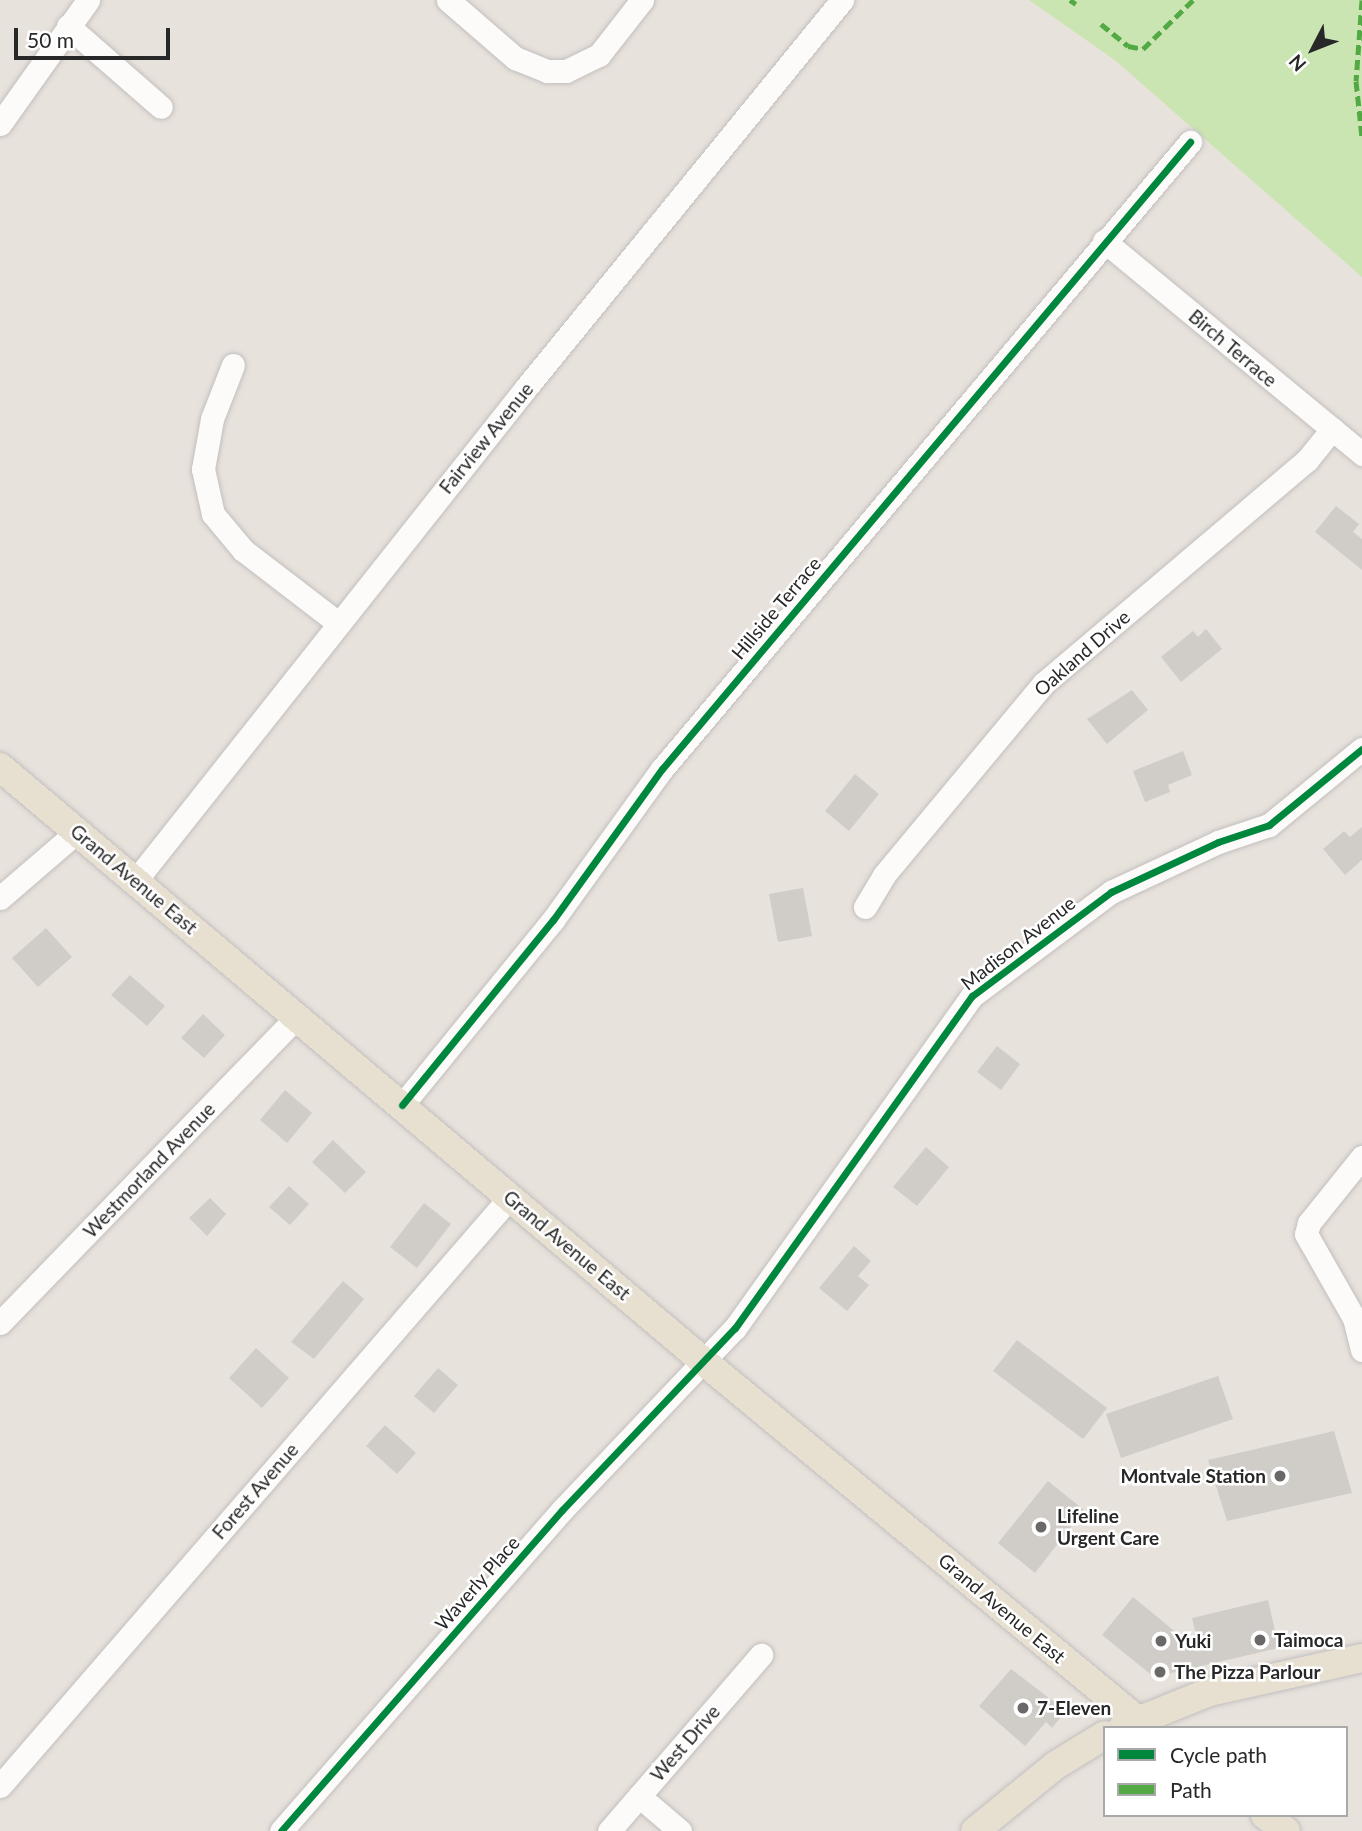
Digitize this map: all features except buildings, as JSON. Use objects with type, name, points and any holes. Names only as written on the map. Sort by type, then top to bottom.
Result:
[{"type":"main road","name":"Grand Avenue East","points":[[0,766],[1135,1725]]},
{"type":"main road","points":[[1135,1725],[1209,1692],[1362,1658]]},
{"type":"main road","points":[[975,1831],[1056,1765],[1103,1736]]},
{"type":"main road","points":[[1268,1817],[1286,1831]]},
{"type":"street","points":[[0,124],[88,0]]},
{"type":"street","points":[[448,0],[515,58],[529,66],[556,71],[585,65],[599,55],[642,0]]},
{"type":"street","name":"Fairview Avenue","points":[[136,880],[338,623],[842,0]]},
{"type":"street","points":[[68,26],[161,107]]},
{"type":"street","name":"Hillside Terrace","points":[[402,1105],[553,920],[662,769],[1190,142]]},
{"type":"street","name":"Birch Terrace","points":[[1104,242],[1362,454]]},
{"type":"street","points":[[233,365],[212,419],[203,469],[213,514],[243,550],[338,623]]},
{"type":"street","name":"Oakland Drive","points":[[865,907],[884,875],[1044,683],[1307,460],[1332,429]]},
{"type":"street","name":"Madison Avenue","points":[[702,1360],[735,1328],[972,996],[1111,892],[1218,842],[1269,825],[1362,749]]},
{"type":"street","points":[[0,898],[78,831]]},
{"type":"street","name":"Westmorland Avenue","points":[[0,1323],[298,1016]]},
{"type":"street","points":[[1362,1157],[1309,1223],[1306,1234],[1354,1318],[1362,1350]]},
{"type":"street","name":"Forest Avenue","points":[[0,1786],[510,1197]]},
{"type":"street","name":"Waverly Place","points":[[281,1831],[562,1510],[702,1360]]},
{"type":"street","name":"West Drive","points":[[609,1831],[761,1655]]},
{"type":"street","points":[[639,1796],[680,1831]]},
{"type":"green space","points":[[1029,0],[1362,0],[1362,277],[1116,61]]},
{"type":"marked path","points":[[1070,0],[1076,4]]},
{"type":"marked path","points":[[1101,24],[1128,46],[1143,49],[1193,0]]},
{"type":"marked path","points":[[1362,0],[1356,81],[1362,137]]},
{"type":"cycle path","points":[[402,1105],[553,920],[662,769],[1190,142]]},
{"type":"cycle path","points":[[281,1831],[562,1510],[735,1328],[972,996],[1111,892],[1218,842],[1269,825],[1362,749]]},
{"type":"place","name":"Montvale Station","points":[[1280,1476]]},
{"type":"place","name":"Lifeline Urgent Care","points":[[1041,1527]]},
{"type":"place","name":"Taimoca","points":[[1260,1640]]},
{"type":"place","name":"Yuki","points":[[1161,1641]]},
{"type":"place","name":"The Pizza Parlour","points":[[1160,1672]]},
{"type":"place","name":"7-Eleven","points":[[1023,1708]]}]
